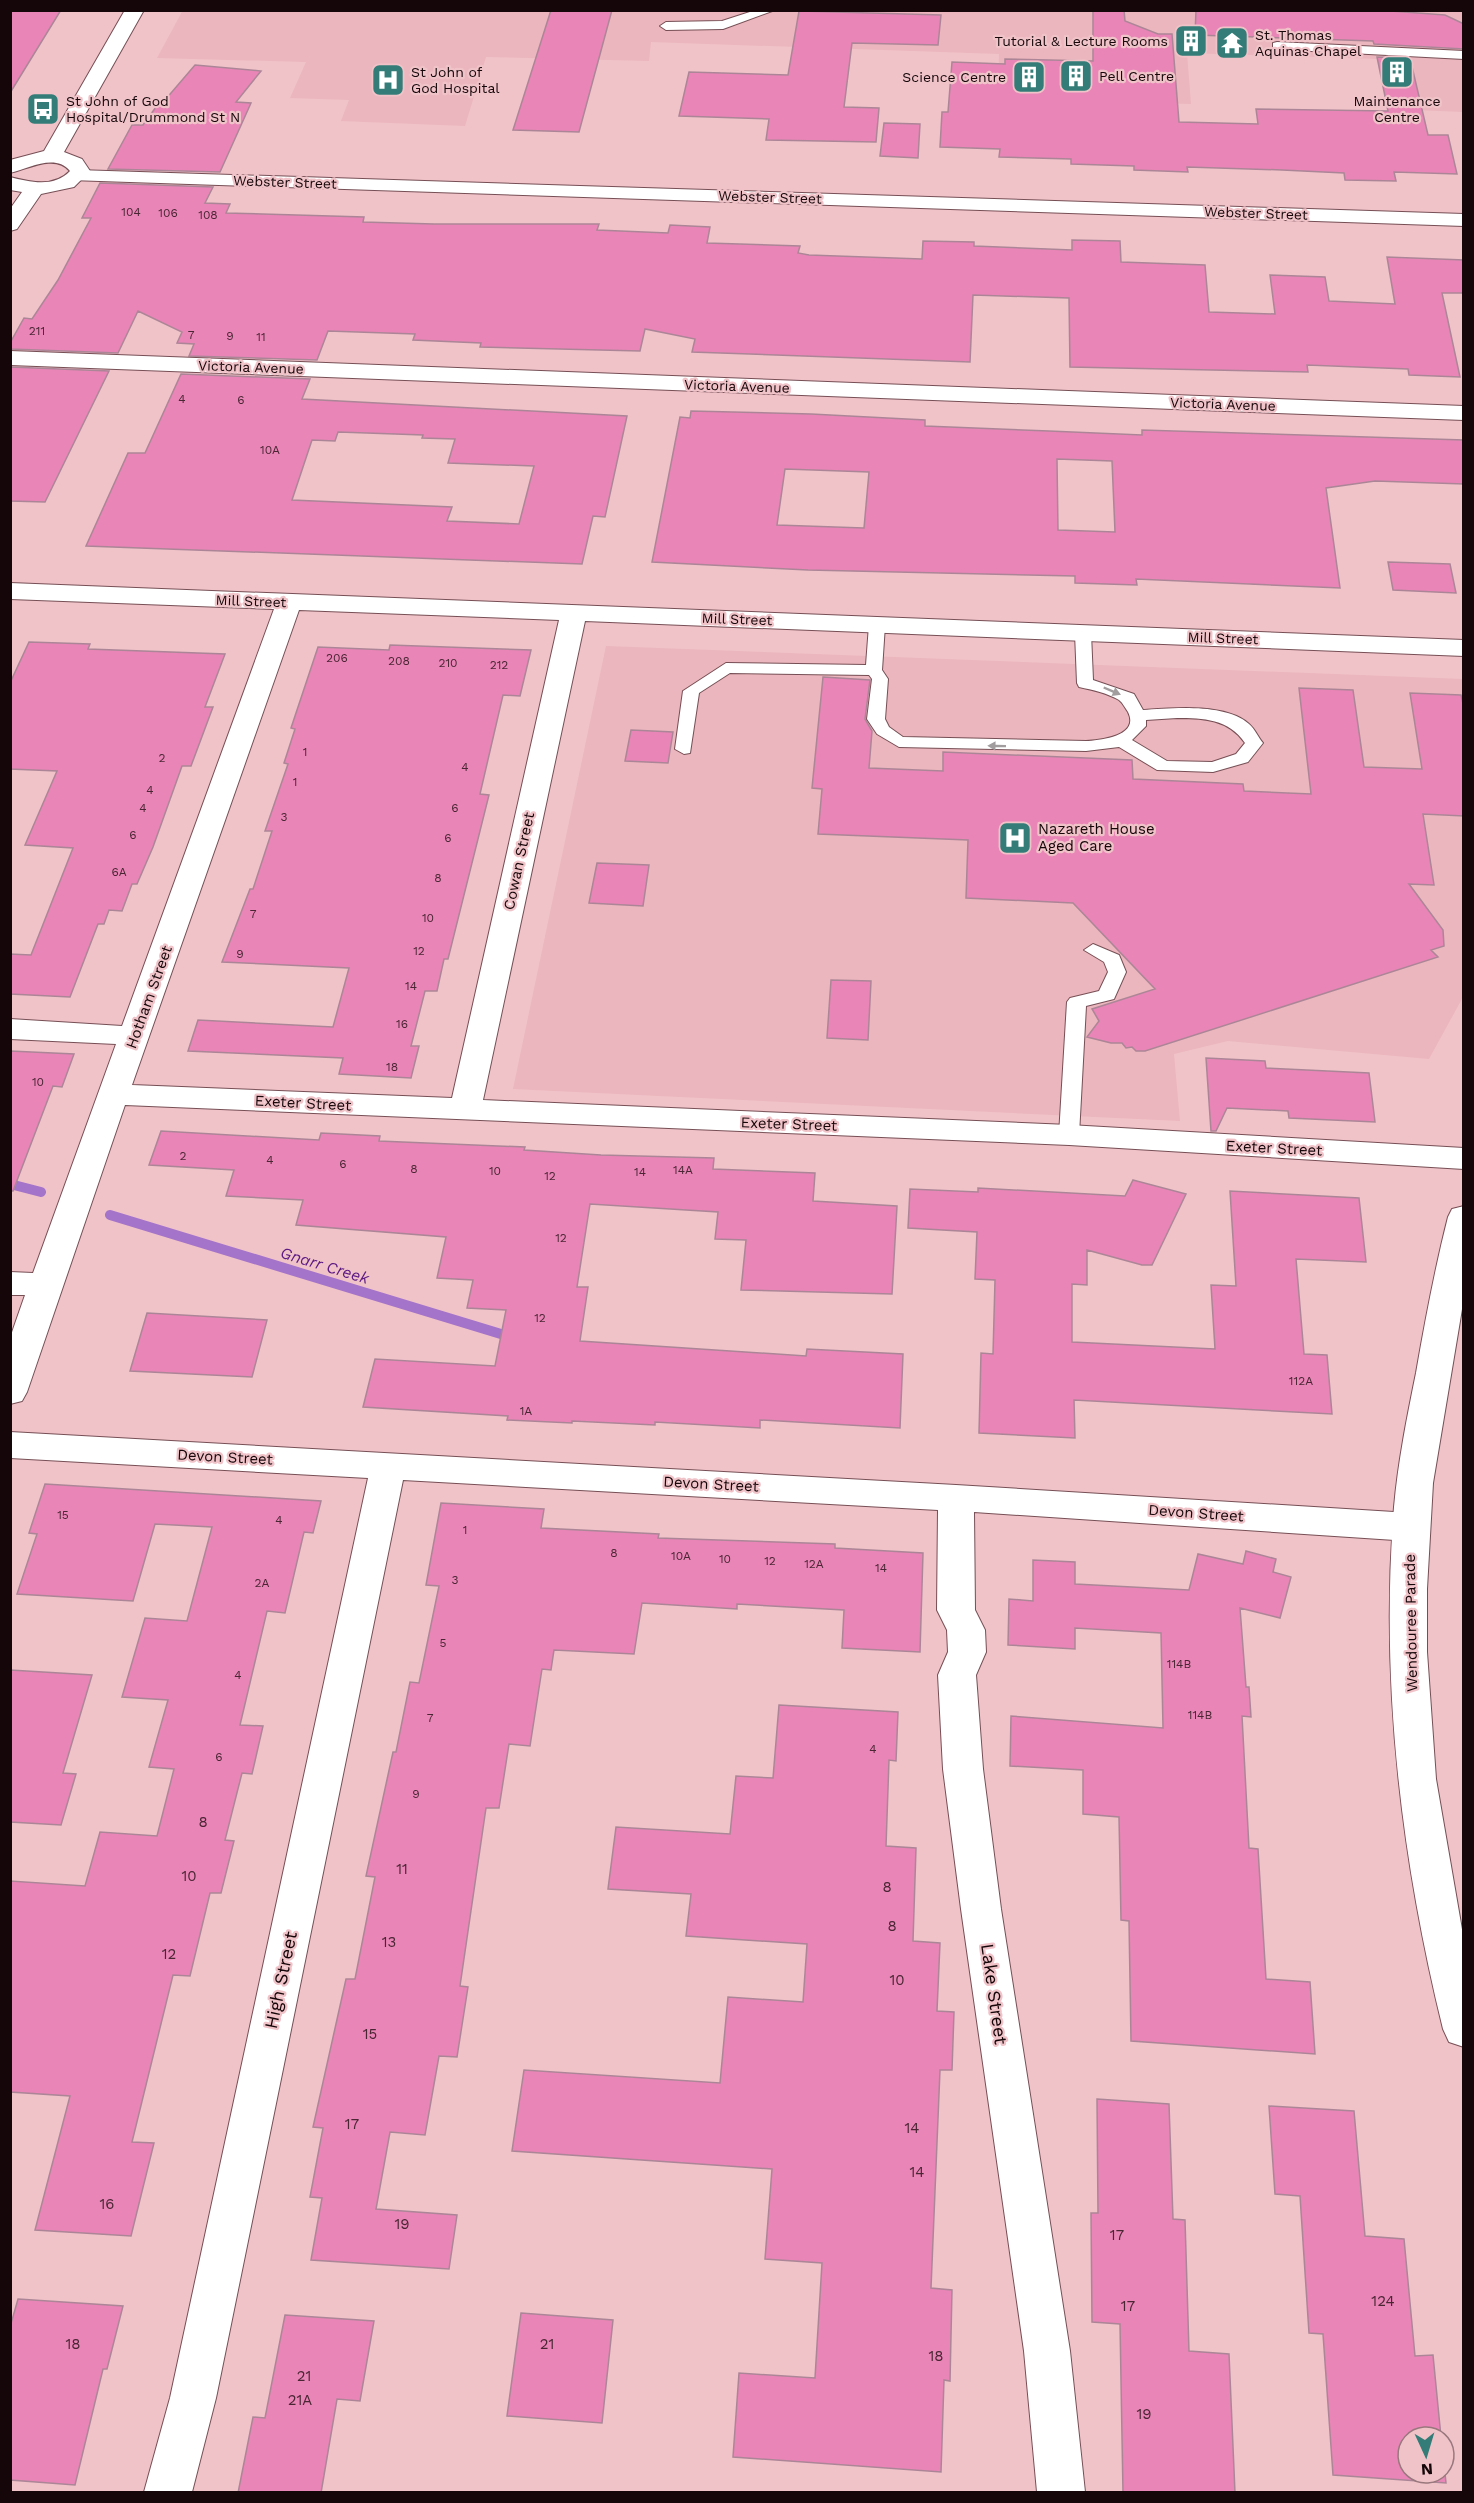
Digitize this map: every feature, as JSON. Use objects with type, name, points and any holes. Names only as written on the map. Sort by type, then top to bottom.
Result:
[{"type":"street","points":[[51,157],[135,10]]},
{"type":"street","points":[[10,166],[35,158],[51,157],[63,158],[78,165],[80,171],[77,176],[60,185],[35,188],[10,183]]},
{"type":"street","name":"Webster Street","points":[[77,176],[1464,220]]},
{"type":"street","points":[[10,225],[25,199],[35,188]]},
{"type":"street","name":"Victoria Avenue","points":[[10,358],[1464,413]]},
{"type":"street","name":"Mill Street","points":[[11,592],[1464,648]]},
{"type":"street","name":"Hotham Street","points":[[10,1392],[45,1285],[136,1036],[289,602]]},
{"type":"street","name":"Cowan Street","points":[[465,1110],[573,612]]},
{"type":"street","points":[[10,1029],[136,1036]]},
{"type":"street","name":"Exeter Street","points":[[114,1094],[1069,1135],[1464,1159]]},
{"type":"street","name":"Wendouree Parade","points":[[1464,1217],[1416,1461],[1410,1527],[1408,1634],[1413,1733],[1430,1876],[1447,1968],[1464,2029]]},
{"type":"street","points":[[10,1283],[45,1285]]},
{"type":"street","name":"Devon Street","points":[[10,1445],[956,1498],[1410,1527]]},
{"type":"street","name":"High Street","points":[[168,2493],[196,2386],[388,1466]]},
{"type":"street","name":"Lake Street","points":[[956,1498],[956,1610],[966,1630],[966,1652],[957,1676],[963,1769],[981,1909],[1047,2351],[1061,2493]]},
{"type":"lane","points":[[666,26],[723,25],[769,10]]},
{"type":"lane","points":[[1276,45],[1464,55]]},
{"type":"lane","points":[[877,625],[874,670],[880,679],[876,719],[883,730],[899,742],[1063,746],[1110,745],[1120,741],[1137,726],[1138,715],[1128,698],[1101,686],[1085,683],[1083,633]]},
{"type":"lane","points":[[684,749],[691,692],[726,668],[874,670]]},
{"type":"lane","points":[[1120,741],[1163,766],[1213,767],[1242,758],[1254,743],[1242,726],[1220,717],[1181,714],[1138,715]]},
{"type":"lane","points":[[1069,1135],[1074,1085],[1077,1002],[1107,995],[1117,972],[1112,958],[1093,950]]},
{"type":"shaded area","name":"St John of God Hospital","points":[[183,10],[1463,10],[1464,112],[1388,109],[1378,59],[1187,53],[1191,104],[998,98],[999,54],[651,42],[649,61],[486,57],[465,126],[341,121],[349,100],[290,98],[306,62],[157,58]]},
{"type":"shaded area","name":"Nazareth House Aged Care","points":[[606,646],[1463,679],[1463,997],[1429,1059],[1228,1041],[1174,1054],[1180,1121],[513,1089]]},
{"type":"building","points":[[10,10],[61,10],[10,93]]},
{"type":"building","points":[[551,10],[612,10],[579,132],[513,130]]},
{"type":"building","points":[[1093,10],[1124,10],[1125,21],[1158,34],[1172,34],[1179,122],[1258,124],[1256,109],[1388,111],[1377,57],[1410,58],[1428,135],[1448,135],[1457,174],[1394,172],[1396,181],[1345,180],[1344,173],[1282,170],[1187,167],[1188,172],[1134,170],[1134,166],[1071,164],[1071,159],[999,157],[1000,149],[940,147],[942,112],[948,112],[952,62],[1005,64],[1005,59],[1093,61]]},
{"type":"building","points":[[1196,10],[1377,10],[1445,15],[1464,24],[1464,49],[1374,44],[1373,41],[1195,35]]},
{"type":"building","points":[[799,11],[941,15],[938,45],[852,43],[844,107],[879,108],[876,142],[766,140],[769,119],[679,116],[689,72],[788,75]]},
{"type":"building","points":[[195,65],[261,71],[236,102],[251,103],[220,172],[108,169],[132,125],[143,125],[161,100],[165,100]]},
{"type":"building","points":[[884,123],[920,124],[918,158],[880,156]]},
{"type":"building","points":[[100,183],[213,187],[205,203],[230,204],[226,213],[364,217],[363,222],[599,224],[597,230],[668,233],[670,225],[710,227],[707,243],[800,246],[798,253],[809,255],[922,259],[923,241],[974,242],[974,246],[1072,250],[1072,240],[1120,241],[1121,262],[1205,265],[1209,312],[1275,314],[1270,275],[1325,277],[1329,301],[1395,304],[1387,257],[1464,260],[1464,293],[1442,293],[1460,377],[1409,375],[1408,369],[1307,365],[1308,372],[1070,367],[1069,298],[973,295],[970,362],[692,352],[695,339],[645,329],[640,351],[480,347],[481,343],[413,340],[415,334],[328,331],[317,360],[189,356],[194,344],[177,343],[182,332],[138,311],[118,353],[10,349],[10,343],[24,318],[32,319],[58,280],[91,218],[82,218]]},
{"type":"building","points":[[10,367],[109,371],[45,502],[10,501]]},
{"type":"building","points":[[181,374],[310,379],[302,399],[627,416],[605,517],[593,516],[582,564],[86,546],[128,453],[145,453]],"holes":[[[338,432],[423,435],[422,438],[455,439],[448,463],[534,466],[519,524],[447,521],[452,507],[292,500],[312,440],[335,441]]]},
{"type":"building","points":[[691,411],[811,414],[925,420],[925,426],[1142,435],[1142,430],[1464,440],[1464,484],[1375,481],[1326,488],[1340,588],[1136,579],[1137,585],[1075,583],[1075,576],[808,570],[652,562],[680,417],[690,418]],"holes":[[[1057,459],[1112,461],[1115,532],[1058,530]],[[785,469],[869,472],[864,528],[777,525]]]},
{"type":"building","points":[[1388,562],[1450,564],[1456,593],[1393,590]]},
{"type":"building","points":[[29,642],[90,644],[88,649],[225,654],[205,707],[213,707],[191,766],[182,766],[153,847],[137,884],[132,884],[122,911],[109,910],[104,924],[98,924],[70,997],[10,994],[10,954],[31,955],[73,848],[25,845],[57,771],[10,769],[10,683]]},
{"type":"building","points":[[390,645],[531,650],[520,696],[503,695],[480,794],[489,795],[448,959],[444,959],[437,991],[425,991],[411,1046],[419,1046],[411,1078],[339,1074],[343,1058],[188,1051],[198,1020],[333,1027],[349,968],[222,962],[250,889],[253,889],[272,831],[265,831],[288,764],[284,763],[295,729],[291,728],[318,647],[389,650]]},
{"type":"building","points":[[823,677],[870,680],[865,719],[872,731],[869,768],[943,771],[943,752],[1132,760],[1133,779],[1243,784],[1244,791],[1311,794],[1299,688],[1353,690],[1364,767],[1422,769],[1410,693],[1461,695],[1464,708],[1464,816],[1423,814],[1434,885],[1409,884],[1443,930],[1444,946],[1431,950],[1438,957],[1145,1051],[1136,1051],[1132,1047],[1126,1048],[1122,1043],[1111,1043],[1087,1037],[1099,1021],[1092,1009],[1155,989],[1073,903],[966,898],[968,840],[818,834],[822,789],[812,788]]},
{"type":"building","points":[[631,730],[673,732],[668,763],[625,761]]},
{"type":"building","points":[[597,863],[649,865],[643,906],[589,903]]},
{"type":"building","points":[[831,980],[871,981],[868,1040],[827,1038]]},
{"type":"building","points":[[10,1051],[74,1054],[62,1087],[53,1086],[13,1191],[10,1191]]},
{"type":"building","points":[[1206,1058],[1265,1061],[1266,1068],[1369,1073],[1375,1122],[1289,1118],[1288,1111],[1227,1108],[1216,1131],[1211,1131]]},
{"type":"building","points":[[161,1131],[319,1140],[321,1133],[380,1136],[379,1141],[525,1147],[524,1150],[601,1155],[714,1158],[713,1169],[815,1173],[813,1201],[897,1206],[892,1294],[741,1290],[746,1240],[715,1239],[718,1212],[590,1204],[577,1287],[588,1287],[580,1341],[806,1356],[807,1349],[903,1354],[900,1428],[760,1420],[760,1428],[655,1422],[655,1425],[572,1421],[572,1423],[507,1420],[508,1416],[363,1407],[375,1359],[495,1366],[506,1310],[467,1308],[473,1280],[437,1278],[446,1237],[296,1225],[303,1200],[226,1196],[234,1170],[149,1165]]},
{"type":"building","points":[[1133,1180],[1186,1194],[1152,1265],[1142,1265],[1087,1250],[1087,1285],[1072,1284],[1072,1342],[1215,1349],[1211,1285],[1236,1286],[1230,1191],[1359,1198],[1366,1262],[1296,1259],[1304,1354],[1327,1355],[1332,1414],[1074,1400],[1075,1438],[979,1433],[981,1353],[993,1354],[995,1280],[975,1279],[977,1232],[908,1228],[910,1189],[978,1192],[978,1188],[1125,1196]]},
{"type":"building","points":[[147,1313],[267,1320],[252,1377],[130,1371]]},
{"type":"building","points":[[45,1484],[321,1501],[313,1533],[304,1532],[285,1613],[267,1611],[240,1725],[263,1726],[252,1774],[242,1773],[225,1840],[234,1841],[221,1893],[210,1893],[190,1976],[173,1975],[132,2142],[154,2143],[131,2236],[35,2230],[70,2096],[10,2092],[10,1881],[85,1886],[100,1832],[157,1836],[174,1769],[149,1767],[168,1700],[122,1697],[145,1618],[187,1621],[212,1527],[155,1524],[133,1601],[17,1594],[37,1534],[29,1533]]},
{"type":"building","points":[[441,1503],[544,1509],[541,1528],[659,1534],[658,1538],[835,1544],[835,1548],[923,1553],[920,1652],[842,1648],[844,1610],[737,1604],[737,1609],[642,1603],[634,1654],[554,1650],[551,1670],[542,1669],[530,1746],[509,1744],[499,1808],[486,1808],[460,1986],[468,1987],[457,2057],[439,2056],[425,2135],[390,2132],[376,2209],[457,2215],[449,2269],[311,2260],[322,2198],[310,2197],[323,2128],[313,2127],[346,1979],[355,1979],[375,1877],[366,1876],[393,1752],[396,1752],[410,1682],[419,1683],[439,1586],[426,1585]]},
{"type":"building","points":[[1246,1551],[1276,1559],[1273,1572],[1291,1577],[1280,1618],[1240,1608],[1246,1687],[1249,1687],[1251,1717],[1242,1716],[1249,1848],[1258,1849],[1266,1979],[1310,1982],[1315,2054],[1131,2041],[1129,1921],[1121,1920],[1119,1817],[1083,1814],[1083,1770],[1010,1766],[1011,1716],[1163,1728],[1161,1633],[1075,1628],[1075,1649],[1008,1645],[1009,1599],[1033,1601],[1033,1560],[1075,1562],[1075,1584],[1189,1590],[1198,1554],[1243,1564]]},
{"type":"building","points":[[10,1670],[92,1675],[63,1773],[76,1774],[61,1825],[10,1822]]},
{"type":"building","points":[[779,1705],[898,1712],[896,1761],[889,1760],[886,1846],[916,1848],[913,1941],[940,1943],[937,2011],[954,2012],[952,2070],[940,2070],[931,2288],[952,2290],[950,2381],[944,2380],[941,2472],[733,2457],[739,2373],[815,2378],[822,2263],[765,2259],[772,2169],[512,2151],[524,2070],[720,2083],[728,1997],[803,2002],[807,1944],[686,1936],[691,1894],[608,1889],[616,1827],[730,1834],[736,1776],[773,1778]]},
{"type":"building","points":[[1097,2099],[1169,2104],[1173,2219],[1185,2220],[1189,2351],[1229,2354],[1235,2493],[1123,2493],[1120,2324],[1092,2322],[1091,2213],[1098,2213]]},
{"type":"building","points":[[1269,2106],[1354,2111],[1365,2236],[1404,2239],[1415,2356],[1433,2355],[1440,2425],[1396,2425],[1396,2479],[1333,2475],[1323,2334],[1309,2333],[1300,2196],[1275,2194]]},
{"type":"building","points":[[18,2299],[123,2306],[107,2369],[103,2369],[75,2485],[10,2480],[10,2327]]},
{"type":"building","points":[[521,2313],[613,2320],[602,2423],[507,2416]]},
{"type":"building","points":[[285,2315],[374,2321],[360,2401],[337,2399],[321,2493],[238,2493],[253,2417],[265,2418]]},
{"type":"waterway","name":"Gnarr Creek","points":[[10,1184],[41,1192]]},
{"type":"waterway","name":"Gnarr Creek","points":[[110,1215],[514,1338]]},
{"type":"place","name":"Tutorial & Lecture Rooms","points":[[1191,41]]},
{"type":"place","name":"St. Thomas Aquinas Chapel","points":[[1232,43]]},
{"type":"place","name":"Maintenance Centre","points":[[1397,72]]},
{"type":"place","name":"Pell Centre","points":[[1076,76]]},
{"type":"place","name":"Science Centre","points":[[1029,77]]},
{"type":"place","name":"St John of God Hospital","points":[[388,80]]},
{"type":"place","name":"St John of God Hospital/Drummond St N","points":[[43,109]]},
{"type":"place","name":"Nazareth House Aged Care","points":[[1015,838]]}]
